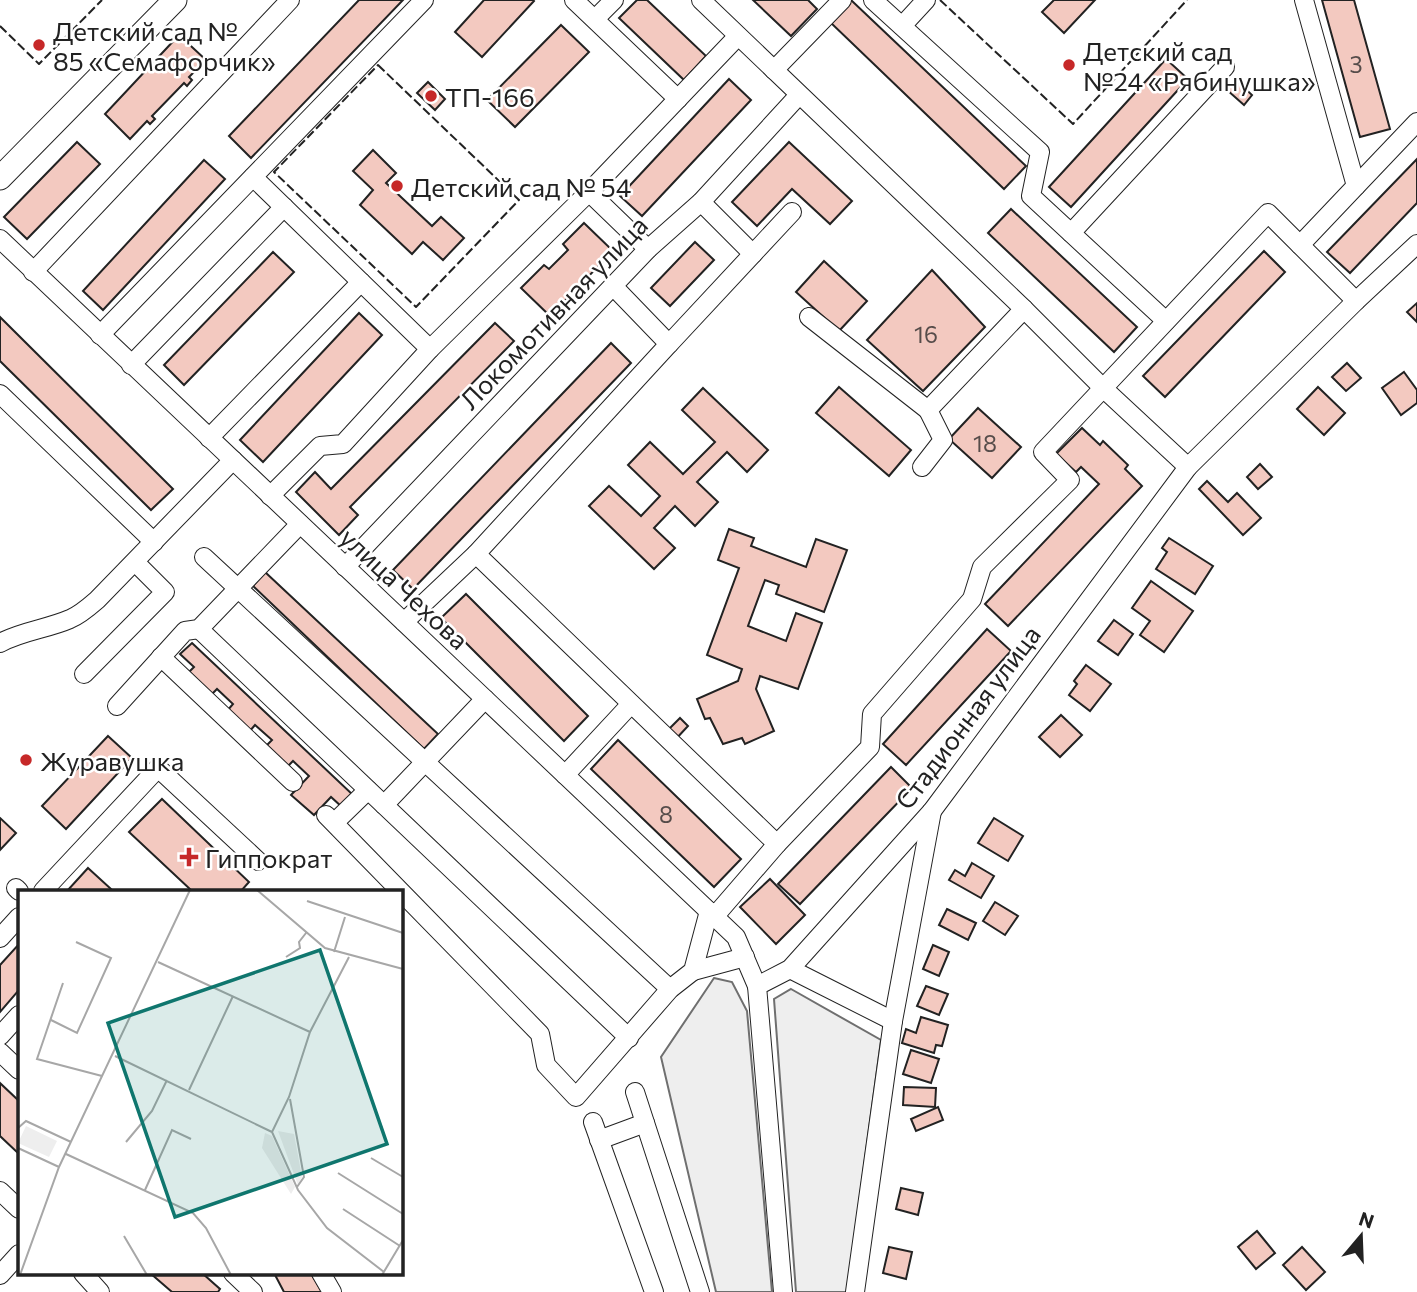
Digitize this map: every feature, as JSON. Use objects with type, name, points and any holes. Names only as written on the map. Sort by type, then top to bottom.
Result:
[{"type":"main road","points":[[0,178],[174,0]]},
{"type":"street","points":[[33,272],[290,0]]},
{"type":"street","points":[[100,335],[424,0]]},
{"type":"street","points":[[574,0],[678,99]]},
{"type":"street","points":[[595,19],[614,0]]},
{"type":"street","points":[[701,0],[1188,467]]},
{"type":"street","points":[[774,70],[841,0]]},
{"type":"street","points":[[873,0],[1040,152],[1031,196],[1166,321]]},
{"type":"street","points":[[902,26],[926,0]]},
{"type":"street","points":[[1304,0],[1356,186]]},
{"type":"street","points":[[270,496],[320,446],[343,444],[430,349],[589,192],[738,36]]},
{"type":"street","points":[[1071,233],[1225,67]]},
{"type":"street","name":"Локомотивная улица","points":[[345,567],[648,249],[701,202],[799,95]]},
{"type":"street","points":[[1300,245],[1417,122]]},
{"type":"street","points":[[253,177],[430,349]]},
{"type":"street","points":[[589,192],[648,249]]},
{"type":"street","points":[[701,202],[753,254]]},
{"type":"street","points":[[131,365],[284,208]]},
{"type":"street","points":[[404,622],[475,554],[792,212]]},
{"type":"street","points":[[694,971],[711,914],[870,747],[872,714],[972,599],[982,568],[1070,480],[1043,452],[1268,213],[1356,301]]},
{"type":"street","name":"улица Чехова","points":[[0,239],[736,937],[757,986]]},
{"type":"street","name":"Стадионная улица","points":[[757,986],[790,969],[932,811],[1188,467],[1417,244]]},
{"type":"street","points":[[209,439],[361,282]]},
{"type":"street","points":[[613,286],[669,344]]},
{"type":"street","points":[[928,410],[1024,309]]},
{"type":"street","points":[[810,317],[928,410],[943,440],[922,467]]},
{"type":"street","points":[[0,394],[154,542]]},
{"type":"street","points":[[0,643],[18,634],[82,613],[233,460]]},
{"type":"street","points":[[117,706],[185,631],[199,629],[300,524]]},
{"type":"street","points":[[475,554],[777,844]]},
{"type":"street","points":[[204,556],[670,989]]},
{"type":"street","points":[[84,674],[165,592],[135,562]]},
{"type":"street","points":[[199,629],[629,1038]]},
{"type":"street","points":[[161,657],[293,782]]},
{"type":"street","points":[[384,805],[485,699]]},
{"type":"street","points":[[565,775],[631,704]]},
{"type":"street","points":[[45,890],[158,768],[258,862]]},
{"type":"street","points":[[368,789],[331,818],[401,890]]},
{"type":"street","points":[[855,1292],[893,1020],[932,811]]},
{"type":"street","points":[[402,891],[540,1034],[546,1065],[576,1097],[670,989],[694,971],[745,957]]},
{"type":"street","points":[[0,938],[18,918]]},
{"type":"street","points":[[790,969],[893,1020]]},
{"type":"street","points":[[757,986],[783,1292]]},
{"type":"street","points":[[0,1036],[18,1016]]},
{"type":"street","points":[[0,1052],[18,1069]]},
{"type":"street","points":[[635,1092],[700,1292]]},
{"type":"street","points":[[593,1122],[654,1292]]},
{"type":"street","points":[[599,1140],[645,1123]]},
{"type":"street","points":[[0,1191],[18,1208]]},
{"type":"street","points":[[0,1275],[18,1255]]},
{"type":"street","points":[[84,1274],[100,1292]]},
{"type":"street","points":[[235,1274],[253,1292]]},
{"type":"street","points":[[322,1274],[332,1292]]},
{"type":"shaded area","points":[[714,978],[732,982],[747,1011],[772,1292],[716,1292],[661,1057]]},
{"type":"shaded area","points":[[791,989],[881,1040],[847,1292],[796,1292],[774,999]]},
{"type":"building","points":[[359,0],[403,0],[251,158],[229,136]]},
{"type":"building","points":[[484,0],[534,1],[482,57],[455,32]]},
{"type":"building","points":[[637,0],[647,0],[706,56],[684,80],[619,18]]},
{"type":"building","points":[[753,0],[808,0],[817,9],[791,36]]},
{"type":"building","points":[[851,0],[1026,166],[1004,189],[830,22]]},
{"type":"building","points":[[1054,0],[1095,0],[1064,33],[1042,12]]},
{"type":"building","points":[[1322,0],[1354,0],[1390,129],[1360,137]]},
{"type":"building","points":[[561,25],[589,52],[515,127],[487,100]]},
{"type":"building","points":[[179,35],[206,60],[189,77],[192,80],[187,86],[184,83],[152,116],[155,119],[150,124],[147,121],[130,139],[105,114]]},
{"type":"building","points":[[1166,59],[1188,79],[1071,207],[1049,187]]},
{"type":"building","points":[[729,79],[751,100],[642,216],[620,196]]},
{"type":"building","points":[[1236,80],[1252,95],[1244,105],[1227,90]]},
{"type":"building","name":"ТП-166","points":[[428,82],[445,99],[435,110],[417,93]]},
{"type":"building","points":[[77,142],[100,164],[27,239],[4,217]]},
{"type":"building","points":[[789,142],[852,201],[830,224],[792,189],[757,226],[732,202]]},
{"type":"building","points":[[373,150],[396,173],[386,183],[432,226],[441,217],[464,238],[443,260],[423,242],[412,254],[360,205],[373,190],[353,171]]},
{"type":"building","points":[[1417,159],[1417,203],[1350,273],[1327,252]]},
{"type":"building","points":[[204,160],[225,179],[103,310],[83,291]]},
{"type":"building","points":[[1011,209],[1137,327],[1114,352],[988,233]]},
{"type":"building","points":[[584,223],[613,251],[550,316],[521,288],[544,265],[549,269],[568,250],[563,244]]},
{"type":"building","points":[[695,242],[714,260],[670,306],[651,288]]},
{"type":"building","points":[[1264,251],[1285,272],[1165,397],[1143,376]]},
{"type":"building","points":[[273,252],[294,272],[184,385],[164,365]]},
{"type":"building","points":[[824,261],[867,301],[839,331],[796,292]]},
{"type":"building","points":[[932,270],[985,327],[923,391],[867,340]]},
{"type":"building","points":[[1417,303],[1417,322],[1407,312]]},
{"type":"building","points":[[359,313],[382,335],[263,462],[240,440]]},
{"type":"building","points":[[0,317],[173,489],[151,510],[0,361]]},
{"type":"building","points":[[495,323],[514,341],[350,507],[358,515],[339,535],[296,492],[315,472],[331,489]]},
{"type":"building","points":[[611,343],[631,363],[413,589],[393,570]]},
{"type":"building","points":[[1347,363],[1361,378],[1346,391],[1332,377]]},
{"type":"building","points":[[1404,372],[1417,390],[1417,403],[1401,415],[1382,388]]},
{"type":"building","points":[[839,387],[911,450],[889,476],[816,413]]},
{"type":"building","points":[[1318,387],[1345,413],[1324,435],[1297,409]]},
{"type":"building","points":[[703,388],[768,450],[747,472],[727,452],[697,482],[718,502],[695,526],[675,506],[654,528],[675,548],[654,569],[589,506],[609,486],[641,516],[660,496],[628,465],[650,442],[683,474],[715,442],[682,410]]},
{"type":"building","points":[[978,408],[1021,447],[992,478],[949,439]]},
{"type":"building","points":[[1082,428],[1100,445],[1103,441],[1128,465],[1125,469],[1142,486],[1008,626],[985,604],[1099,484],[1081,467],[1076,472],[1056,454]]},
{"type":"building","points":[[1260,464],[1272,477],[1258,489],[1247,477]]},
{"type":"building","points":[[1207,481],[1228,502],[1237,493],[1261,518],[1243,535],[1199,489]]},
{"type":"building","points":[[729,529],[754,538],[751,546],[806,567],[816,539],[847,550],[824,612],[776,594],[779,585],[765,580],[748,626],[786,641],[796,613],[822,623],[798,689],[760,676],[756,689],[774,731],[745,744],[742,738],[723,744],[710,718],[705,719],[697,699],[738,681],[742,669],[707,655],[739,568],[718,560]]},
{"type":"building","points":[[1169,538],[1213,566],[1195,594],[1156,569],[1167,552],[1162,548]]},
{"type":"building","points":[[265,572],[438,734],[424,749],[253,586]]},
{"type":"building","points":[[1151,581],[1193,611],[1164,652],[1140,635],[1150,621],[1132,608]]},
{"type":"building","points":[[466,594],[588,716],[564,741],[441,618]]},
{"type":"building","points":[[1114,620],[1133,634],[1118,655],[1098,641]]},
{"type":"building","points":[[987,629],[1011,651],[906,765],[883,744]]},
{"type":"building","points":[[192,643],[353,795],[342,807],[331,797],[314,815],[291,795],[309,776],[293,761],[287,767],[265,747],[272,740],[255,725],[249,732],[227,711],[233,704],[217,689],[211,695],[188,673],[194,667],[180,654]]},
{"type":"building","points":[[1086,665],[1111,684],[1090,711],[1069,695],[1077,684],[1074,681]]},
{"type":"building","points":[[1061,715],[1082,735],[1060,757],[1039,737]]},
{"type":"building","points":[[680,718],[688,726],[674,741],[665,733]]},
{"type":"building","points":[[108,736],[132,758],[66,829],[42,806]]},
{"type":"building","points":[[618,740],[741,859],[714,887],[591,769]]},
{"type":"building","points":[[891,767],[912,788],[800,904],[778,884]]},
{"type":"building","points":[[162,799],[249,882],[242,890],[191,890],[129,832]]},
{"type":"building","points":[[0,818],[16,833],[0,850]]},
{"type":"building","points":[[994,818],[1023,836],[1008,861],[978,843]]},
{"type":"building","points":[[972,863],[994,876],[981,898],[949,880],[955,870],[965,876]]},
{"type":"building","points":[[88,868],[111,889],[110,890],[68,890]]},
{"type":"building","points":[[770,879],[805,915],[776,944],[740,907]]},
{"type":"building","points":[[995,902],[1018,916],[1005,935],[983,921]]},
{"type":"building","points":[[947,909],[976,923],[968,940],[939,925]]},
{"type":"building","points":[[18,945],[18,991],[0,1012],[0,965]]},
{"type":"building","points":[[933,945],[949,952],[939,976],[923,969]]},
{"type":"building","points":[[926,986],[948,994],[939,1015],[917,1006]]},
{"type":"building","points":[[921,1017],[948,1025],[942,1046],[936,1045],[934,1053],[902,1043],[906,1029],[916,1033]]},
{"type":"building","points":[[911,1050],[939,1059],[931,1083],[903,1074]]},
{"type":"building","points":[[0,1083],[18,1100],[18,1153],[0,1136]]},
{"type":"building","points":[[904,1087],[936,1088],[935,1107],[903,1105]]},
{"type":"building","points":[[938,1107],[943,1120],[916,1131],[911,1119]]},
{"type":"building","points":[[901,1188],[923,1193],[918,1215],[896,1209]]},
{"type":"building","points":[[1257,1231],[1275,1253],[1256,1269],[1238,1247]]},
{"type":"building","points":[[889,1247],[912,1252],[906,1279],[883,1273]]},
{"type":"building","points":[[1302,1247],[1325,1272],[1306,1290],[1283,1265]]},
{"type":"building","points":[[151,1274],[203,1274],[220,1289],[218,1292],[172,1292]]},
{"type":"building","points":[[275,1274],[312,1274],[322,1292],[284,1292]]},
{"type":"fence","points":[[0,26],[39,64],[102,0]]},
{"type":"fence","points":[[940,0],[1073,124],[1187,0]]},
{"type":"fence","points":[[378,65],[519,200],[416,307],[274,172],[378,65]]},
{"type":"place","name":"Детский сад № 85 «Семафорчик»","points":[[39,45]]},
{"type":"place","name":"Детский сад №24 «Рябинушка»","points":[[1069,65]]},
{"type":"place","name":"ТП-166","points":[[431,96]]},
{"type":"place","name":"Детский сад № 54","points":[[397,186]]},
{"type":"place","name":"Журавушка","points":[[26,760]]},
{"type":"place","name":"Гиппократ","points":[[189,857]]}]
